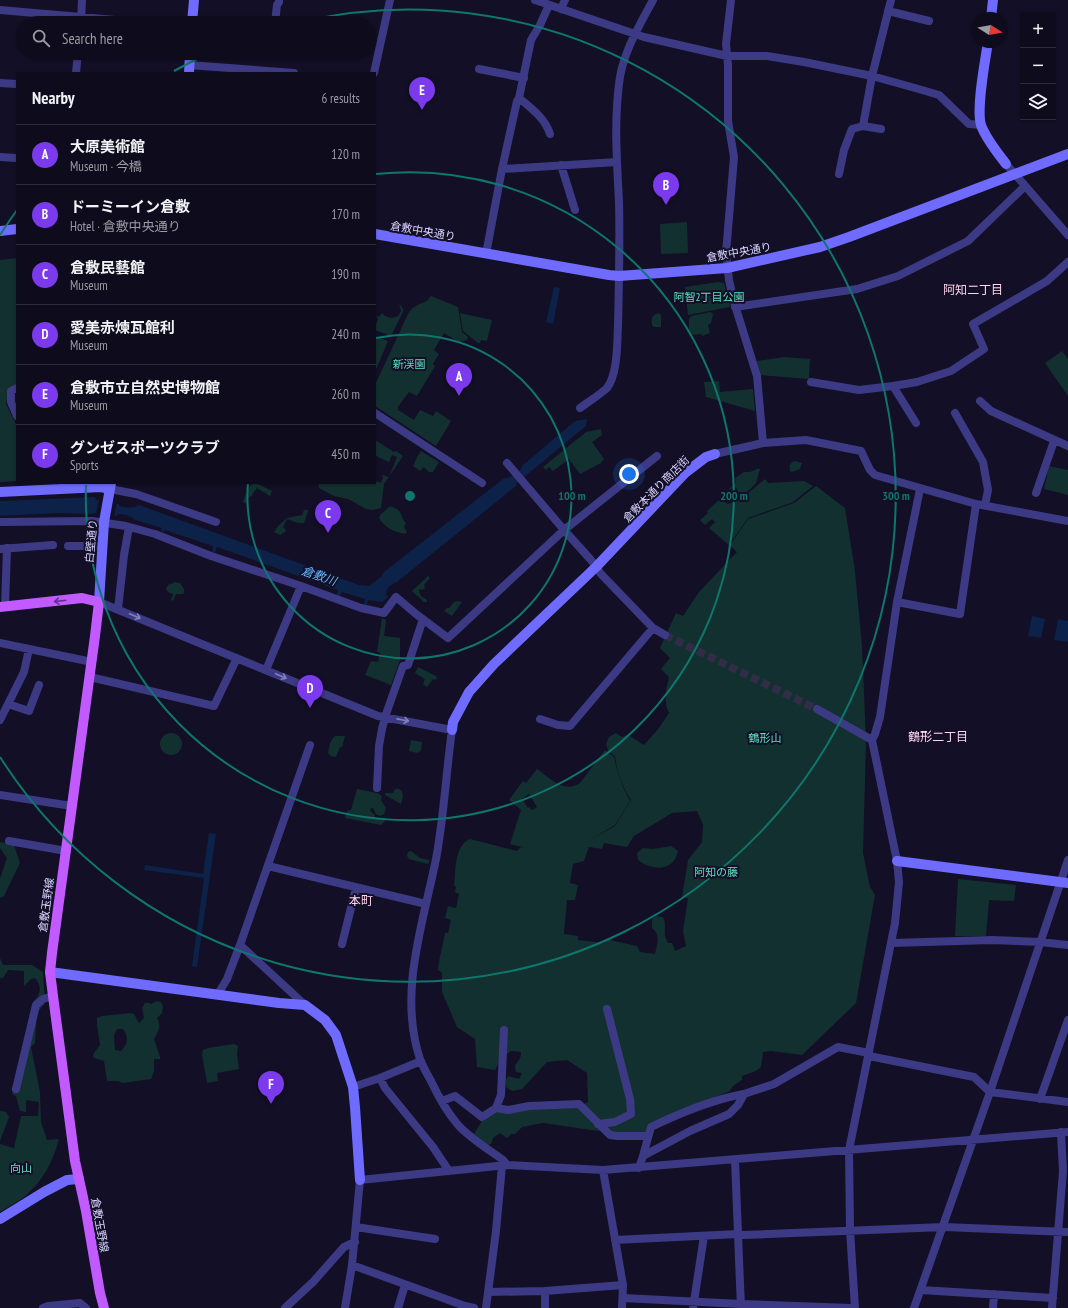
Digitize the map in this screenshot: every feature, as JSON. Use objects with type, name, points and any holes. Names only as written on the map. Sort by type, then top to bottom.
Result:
[{"type":"main road","points":[[2,606],[82,598],[99,602]]},
{"type":"main road","name":"倉敷玉野線","points":[[99,602],[50,972],[75,1161],[104,1308]]},
{"type":"street","points":[[81,16],[82,0]]},
{"type":"street","points":[[193,16],[194,0]]},
{"type":"street","points":[[275,16],[276,4],[280,2],[279,0]]},
{"type":"street","points":[[374,72],[390,0]]},
{"type":"street","points":[[535,0],[636,33],[644,37],[728,56],[767,56],[872,76],[939,95],[969,124],[981,125]]},
{"type":"street","points":[[561,9],[565,0]]},
{"type":"street","points":[[580,408],[607,387],[613,374],[616,357],[620,230],[616,130],[619,82],[624,63],[636,33],[653,0]]},
{"type":"street","points":[[731,0],[726,44],[728,56],[728,121],[734,156],[726,245],[727,268],[735,307],[757,376],[763,442]]},
{"type":"street","points":[[863,126],[872,76],[891,0]]},
{"type":"street","points":[[992,12],[993,0]]},
{"type":"street","points":[[486,254],[502,169],[517,101],[524,78],[531,40],[549,5]]},
{"type":"street","points":[[0,10],[49,16]]},
{"type":"street","points":[[888,11],[929,21]]},
{"type":"street","points":[[987,48],[980,106],[981,125],[1006,164],[1068,235]]},
{"type":"street","points":[[76,72],[77,60]]},
{"type":"street","points":[[189,69],[268,72]]},
{"type":"street","points":[[479,69],[524,78]]},
{"type":"street","points":[[0,83],[16,84]]},
{"type":"street","points":[[519,98],[542,119],[550,134]]},
{"type":"street","points":[[839,174],[844,150],[852,129],[863,126],[880,129]]},
{"type":"street","name":"倉敷中央通り","points":[[376,234],[599,274],[619,276],[727,268],[820,247],[850,237],[1068,154]]},
{"type":"street","points":[[0,157],[16,158]]},
{"type":"street","points":[[502,169],[618,162]]},
{"type":"street","points":[[561,165],[575,210]]},
{"type":"street","points":[[735,307],[857,290],[898,276],[968,241],[1025,186]]},
{"type":"street","points":[[0,231],[16,229]]},
{"type":"street","points":[[810,382],[859,390],[917,382],[951,371],[984,349],[972,324],[1047,281],[1068,262]]},
{"type":"street","points":[[893,386],[916,423]]},
{"type":"street","points":[[16,388],[11,391],[11,402],[16,414]]},
{"type":"street","points":[[980,401],[991,412],[1068,446]]},
{"type":"street","points":[[376,413],[482,483]]},
{"type":"street","points":[[956,413],[983,462],[988,490],[985,505]]},
{"type":"street","name":"倉敷本通り商店街","points":[[452,730],[453,722],[469,692],[489,670],[596,567],[685,473],[706,457],[763,442],[806,440],[862,451],[870,470],[875,475],[920,489]]},
{"type":"street","points":[[1036,493],[1054,441]]},
{"type":"street","points":[[0,522],[92,521],[105,519],[155,534],[211,556],[361,608],[384,613],[396,597],[448,638],[564,530],[657,456]]},
{"type":"street","points":[[510,466],[601,574],[653,628],[665,634]]},
{"type":"street","points":[[0,492],[39,486],[111,486],[216,522]]},
{"type":"street","name":"白壁通り","points":[[99,602],[105,519],[111,486]]},
{"type":"street","points":[[855,1308],[850,1230],[849,1150],[891,943],[899,882],[897,861],[872,740],[880,716],[897,602],[920,489],[976,504],[1068,521]]},
{"type":"street","points":[[897,602],[960,614],[976,504]]},
{"type":"street","points":[[118,609],[129,527]]},
{"type":"street","points":[[2,606],[4,548],[52,545]]},
{"type":"street","points":[[68,546],[103,546]]},
{"type":"street","points":[[266,670],[301,586]]},
{"type":"street","points":[[99,602],[384,717],[452,730],[441,831],[412,977],[412,1021],[420,1061],[450,1114],[459,1126],[482,1145],[504,1160],[486,1308]]},
{"type":"street","points":[[377,788],[379,746],[384,717],[404,666],[408,665],[423,619]]},
{"type":"street","points":[[540,719],[558,725],[570,726],[653,628]]},
{"type":"street","points":[[0,643],[92,662]]},
{"type":"street","points":[[0,720],[24,672],[29,649]]},
{"type":"street","points":[[90,677],[214,706],[236,658]]},
{"type":"street","points":[[8,704],[30,710],[39,685]]},
{"type":"street","points":[[817,709],[872,740]]},
{"type":"street","points":[[218,994],[227,979],[240,945],[310,745]]},
{"type":"street","points":[[0,795],[72,806]]},
{"type":"street","points":[[10,841],[66,851]]},
{"type":"street","points":[[914,1308],[944,1227],[1040,942],[1064,882],[1068,860]]},
{"type":"street","points":[[897,861],[1064,882]]},
{"type":"street","points":[[268,866],[426,904]]},
{"type":"street","points":[[342,944],[356,888]]},
{"type":"street","points":[[891,943],[992,940],[1068,945]]},
{"type":"street","points":[[240,945],[305,1005],[325,1020],[336,1035],[353,1087],[360,1180],[355,1242],[345,1308]]},
{"type":"street","points":[[50,972],[279,1003],[305,1005]]},
{"type":"street","points":[[16,1089],[36,1005],[43,999],[52,996]]},
{"type":"street","points":[[598,1124],[615,1122],[631,1114],[630,1099],[607,1009]]},
{"type":"street","points":[[1040,1099],[1068,1020]]},
{"type":"street","points":[[496,1108],[501,1095],[504,1030]]},
{"type":"street","points":[[638,1168],[651,1127],[671,1118],[732,1096],[744,1094],[774,1084],[838,1047],[869,1055],[974,1076],[990,1092],[1068,1102]]},
{"type":"street","points":[[353,1087],[380,1078],[420,1061]]},
{"type":"street","points":[[380,1078],[385,1088],[434,1147],[448,1171]]},
{"type":"street","points":[[643,1156],[690,1131],[729,1114],[738,1105],[744,1094]]},
{"type":"street","points":[[442,1101],[455,1096],[482,1116],[496,1108],[508,1110],[529,1106],[579,1104],[610,1134],[617,1136],[648,1136]]},
{"type":"street","points":[[360,1180],[504,1166],[603,1170],[638,1168],[789,1154],[1065,1132],[1059,1232],[1052,1308]]},
{"type":"street","points":[[735,1160],[741,1306]]},
{"type":"street","points":[[603,1170],[623,1285],[622,1308]]},
{"type":"street","points":[[0,1219],[67,1180],[79,1180]]},
{"type":"street","points":[[356,1227],[435,1239]]},
{"type":"street","points":[[615,1240],[944,1227],[1068,1232]]},
{"type":"street","points":[[693,1305],[704,1236]]},
{"type":"street","points":[[285,1308],[313,1282],[344,1246],[355,1242]]},
{"type":"street","points":[[352,1265],[464,1307],[474,1308]]},
{"type":"street","points":[[398,1308],[405,1285]]},
{"type":"street","points":[[488,1292],[545,1291],[623,1285]]},
{"type":"street","points":[[921,1290],[1053,1298]]},
{"type":"street","points":[[545,1291],[545,1308]]},
{"type":"street","points":[[993,1308],[994,1294]]},
{"type":"street","points":[[623,1298],[693,1305],[850,1308]]},
{"type":"street","points":[[43,1308],[48,1306],[80,1303],[86,1308]]},
{"type":"green space","points":[[687,222],[688,253],[661,254],[660,224]]},
{"type":"green space","points":[[16,258],[16,386],[9,390],[6,404],[16,424],[16,481],[0,482],[0,260]]},
{"type":"green space","name":"阿智2丁目公園","points":[[718,282],[724,283],[730,307],[688,315],[685,287]]},
{"type":"green space","name":"新渓園","points":[[431,296],[458,307],[462,332],[468,337],[467,340],[459,342],[444,333],[434,350],[439,354],[433,364],[435,366],[417,396],[409,392],[398,407],[398,410],[414,420],[420,410],[433,416],[436,411],[451,421],[436,446],[376,407],[376,383],[408,314],[414,307],[427,301]]},
{"type":"green space","points":[[399,303],[403,309],[403,312],[391,336],[376,330],[378,319],[376,316],[379,317],[382,313],[389,318],[394,318],[398,316],[401,311]]},
{"type":"green space","points":[[710,312],[713,314],[711,323],[708,325],[710,333],[702,336],[701,334],[689,335],[689,319],[691,316]]},
{"type":"green space","points":[[460,313],[492,320],[487,341],[481,340],[480,343],[478,343],[463,331]]},
{"type":"green space","points":[[659,313],[661,315],[661,327],[654,327],[652,325],[653,316]]},
{"type":"green space","points":[[376,336],[388,341],[376,370]]},
{"type":"green space","points":[[1062,351],[1068,359],[1068,396],[1045,363]]},
{"type":"green space","points":[[784,357],[810,359],[809,379],[760,375],[757,361]]},
{"type":"green space","points":[[719,381],[720,392],[753,389],[755,411],[706,397],[704,382]]},
{"type":"green space","points":[[601,429],[602,435],[592,442],[604,459],[601,463],[580,474],[569,459],[553,471],[549,467],[546,470],[543,467],[586,432]]},
{"type":"green space","points":[[376,441],[403,456],[389,476],[397,457],[392,455],[389,462],[376,456]]},
{"type":"green space","points":[[421,451],[439,462],[433,472],[429,472],[424,467],[420,471],[413,466]]},
{"type":"green space","points":[[795,461],[802,463],[800,469],[792,472],[790,471],[790,466],[791,463]]},
{"type":"green space","points":[[1049,466],[1068,470],[1068,495],[1044,489]]},
{"type":"green space","points":[[760,469],[756,483],[741,498],[736,487],[728,490],[736,483],[735,478],[744,472],[750,472]]},
{"type":"green space","points":[[382,475],[389,477],[384,484],[381,508],[373,510],[366,509],[348,499],[334,496],[319,488],[318,484],[376,484],[376,481],[381,483],[383,477]]},
{"type":"green space","points":[[765,479],[768,483],[804,481],[813,486],[793,502],[748,518],[729,545],[709,528],[715,522],[712,519],[705,525],[700,520],[720,499],[728,504],[741,499]]},
{"type":"green space","points":[[251,484],[258,484],[272,491],[270,496],[257,488],[252,496],[249,497],[246,504],[243,502]]},
{"type":"green space","name":"鶴形山","points":[[816,486],[845,508],[855,571],[862,646],[866,741],[863,853],[870,887],[875,895],[856,1003],[802,1055],[771,1051],[763,1052],[761,1067],[756,1071],[742,1076],[742,1080],[733,1086],[730,1091],[650,1124],[646,1134],[626,1135],[543,1123],[522,1127],[515,1134],[511,1134],[507,1138],[500,1133],[493,1138],[491,1144],[486,1146],[474,1134],[482,1121],[497,1111],[530,1107],[582,1105],[588,1102],[587,1073],[567,1060],[547,1062],[522,1089],[512,1091],[507,1088],[505,1081],[508,1076],[519,1079],[522,1073],[516,1072],[515,1067],[521,1052],[511,1051],[501,1059],[495,1070],[477,1067],[475,1039],[457,1027],[442,992],[442,973],[438,970],[445,933],[448,933],[451,920],[445,918],[448,906],[456,908],[459,894],[455,892],[456,887],[454,885],[458,853],[465,842],[470,839],[517,851],[521,847],[526,848],[510,844],[521,810],[509,800],[523,781],[526,783],[537,769],[557,784],[568,787],[574,786],[580,783],[605,750],[614,757],[620,779],[615,756],[608,751],[606,744],[609,737],[616,733],[622,737],[628,735],[644,745],[659,728],[669,713],[667,708],[666,691],[669,677],[661,669],[670,658],[660,648],[676,613],[683,616],[699,592],[737,552],[730,545],[748,519],[794,503]],"holes":[[[625,790],[631,800],[615,826],[590,840],[615,825],[630,801]],[[529,794],[537,807],[532,810],[529,807],[528,808],[522,799]],[[697,811],[703,824],[702,842],[688,860],[682,897],[688,898],[683,931],[686,946],[675,951],[672,943],[668,943],[666,939],[663,917],[656,916],[652,919],[652,928],[657,934],[655,954],[640,952],[637,946],[605,939],[604,943],[578,940],[578,936],[564,934],[567,900],[575,900],[578,885],[570,883],[573,864],[584,861],[589,847],[602,849],[604,843],[627,847],[634,836],[672,813]]]},
{"type":"green space","points":[[390,506],[399,511],[406,523],[404,527],[407,532],[405,534],[390,529],[379,518],[380,515]]},
{"type":"green space","points":[[304,510],[308,511],[304,523],[298,523],[287,519],[283,527],[286,530],[285,532],[280,535],[274,532],[287,518],[302,515]]},
{"type":"green space","points":[[428,576],[430,578],[424,585],[425,588],[422,590],[419,589],[421,596],[427,600],[427,602],[424,602],[412,591]]},
{"type":"green space","points":[[174,582],[180,583],[184,589],[184,593],[176,594],[173,601],[171,600],[173,594],[168,592],[166,589],[168,585]]},
{"type":"green space","points":[[454,602],[462,602],[452,616],[444,611]]},
{"type":"green space","points":[[382,618],[386,620],[384,636],[400,638],[400,660],[391,685],[365,675],[371,661],[378,662],[380,652],[377,652]]},
{"type":"green space","points":[[418,667],[436,676],[437,678],[435,680],[433,679],[427,687],[423,684],[425,679],[415,673]]},
{"type":"green space","points":[[171,733],[179,736],[182,744],[179,752],[171,755],[163,752],[160,744],[163,736]]},
{"type":"green space","points":[[335,736],[345,736],[342,747],[340,747],[336,757],[331,756],[328,753],[329,746]]},
{"type":"green space","points":[[411,740],[422,742],[421,751],[417,753],[409,751]]},
{"type":"green space","points":[[357,789],[377,793],[382,796],[381,800],[386,808],[384,814],[380,816],[376,814],[373,808],[371,808],[370,811],[375,815],[375,818],[384,819],[385,821],[381,825],[345,818],[347,811],[351,810]]},
{"type":"green space","points":[[395,789],[402,791],[403,796],[401,804],[385,795],[385,793],[393,793]]},
{"type":"green space","points":[[0,842],[14,845],[20,863],[4,896],[0,898],[0,878],[7,858],[0,848]]},
{"type":"green space","points":[[671,846],[678,851],[676,858],[667,866],[656,868],[644,864],[638,860],[637,853],[643,848],[653,849]]},
{"type":"green space","points":[[411,851],[420,858],[429,860],[428,864],[409,859],[407,856],[408,852]]},
{"type":"green space","points":[[958,879],[1016,885],[1014,901],[989,900],[986,936],[955,936]]},
{"type":"green space","name":"向山","points":[[0,958],[3,965],[32,965],[43,972],[45,1003],[37,1013],[35,1043],[31,1047],[40,1092],[41,1122],[47,1140],[59,1139],[54,1156],[42,1178],[24,1197],[0,1212],[0,1144],[14,1148],[21,1116],[38,1116],[39,1102],[26,1100],[26,1112],[20,1111],[16,1096],[12,1094],[34,1001],[38,996],[40,987],[35,978],[31,979],[24,986],[24,971],[8,970],[3,978],[0,978]]},
{"type":"green space","points":[[157,1001],[161,1002],[163,1007],[162,1013],[157,1018],[159,1026],[154,1039],[160,1059],[154,1059],[154,1071],[151,1079],[123,1083],[118,1081],[107,1081],[104,1061],[94,1058],[93,1056],[100,1045],[97,1018],[102,1016],[130,1013],[134,1014],[139,1023],[144,1018],[142,1008],[145,1003],[151,1004]],"holes":[[[117,1029],[123,1029],[127,1038],[126,1043],[121,1051],[115,1050],[114,1035]]]},
{"type":"green space","points":[[234,1044],[238,1046],[237,1054],[239,1069],[217,1073],[218,1081],[207,1083],[202,1055],[203,1050]]},
{"type":"green space","name":"向山","points":[[0,1111],[6,1112],[9,1117],[0,1141]]},
{"type":"water","points":[[554,287],[560,288],[553,324],[546,322]]},
{"type":"water","name":"倉敷川","points":[[587,419],[586,426],[517,483],[516,486],[397,582],[389,586],[386,594],[388,597],[382,602],[368,600],[367,605],[364,604],[365,599],[342,592],[340,596],[337,595],[338,590],[217,547],[215,553],[212,552],[213,546],[165,530],[164,532],[161,531],[162,528],[135,520],[125,515],[118,514],[117,516],[93,513],[58,513],[0,516],[0,501],[95,497],[96,500],[119,504],[119,506],[132,508],[139,505],[359,585],[369,586],[382,576],[384,572],[503,479],[517,473],[523,465],[575,421]]},
{"type":"water","points":[[1032,616],[1045,619],[1041,638],[1028,636]]},
{"type":"water","points":[[1058,619],[1068,621],[1068,642],[1054,640]]},
{"type":"water","points":[[209,833],[216,834],[197,967],[192,966],[204,878],[144,870],[145,865],[203,874]]},
{"type":"pier","points":[[99,499],[117,502],[114,517],[96,514]]},
{"type":"tunnel","points":[[665,635],[817,709]]},
{"type":"place","name":"倉敷市立自然史博物館","points":[[422,110]]},
{"type":"place","name":"ドーミーイン倉敷","points":[[666,205]]},
{"type":"place","name":"大原美術館","points":[[459,396]]},
{"type":"place","name":"倉敷民藝館","points":[[328,533]]},
{"type":"place","name":"愛美赤煉瓦館利","points":[[310,708]]},
{"type":"place","name":"グンゼスポーツクラブ","points":[[271,1104]]},
{"type":"district","name":"阿知二丁目","points":[[973,290]]},
{"type":"district","name":"鶴形二丁目","points":[[938,737]]},
{"type":"district","name":"本町","points":[[361,901]]},
{"type":"park label","name":"阿知の藤","points":[[716,872]]}]
